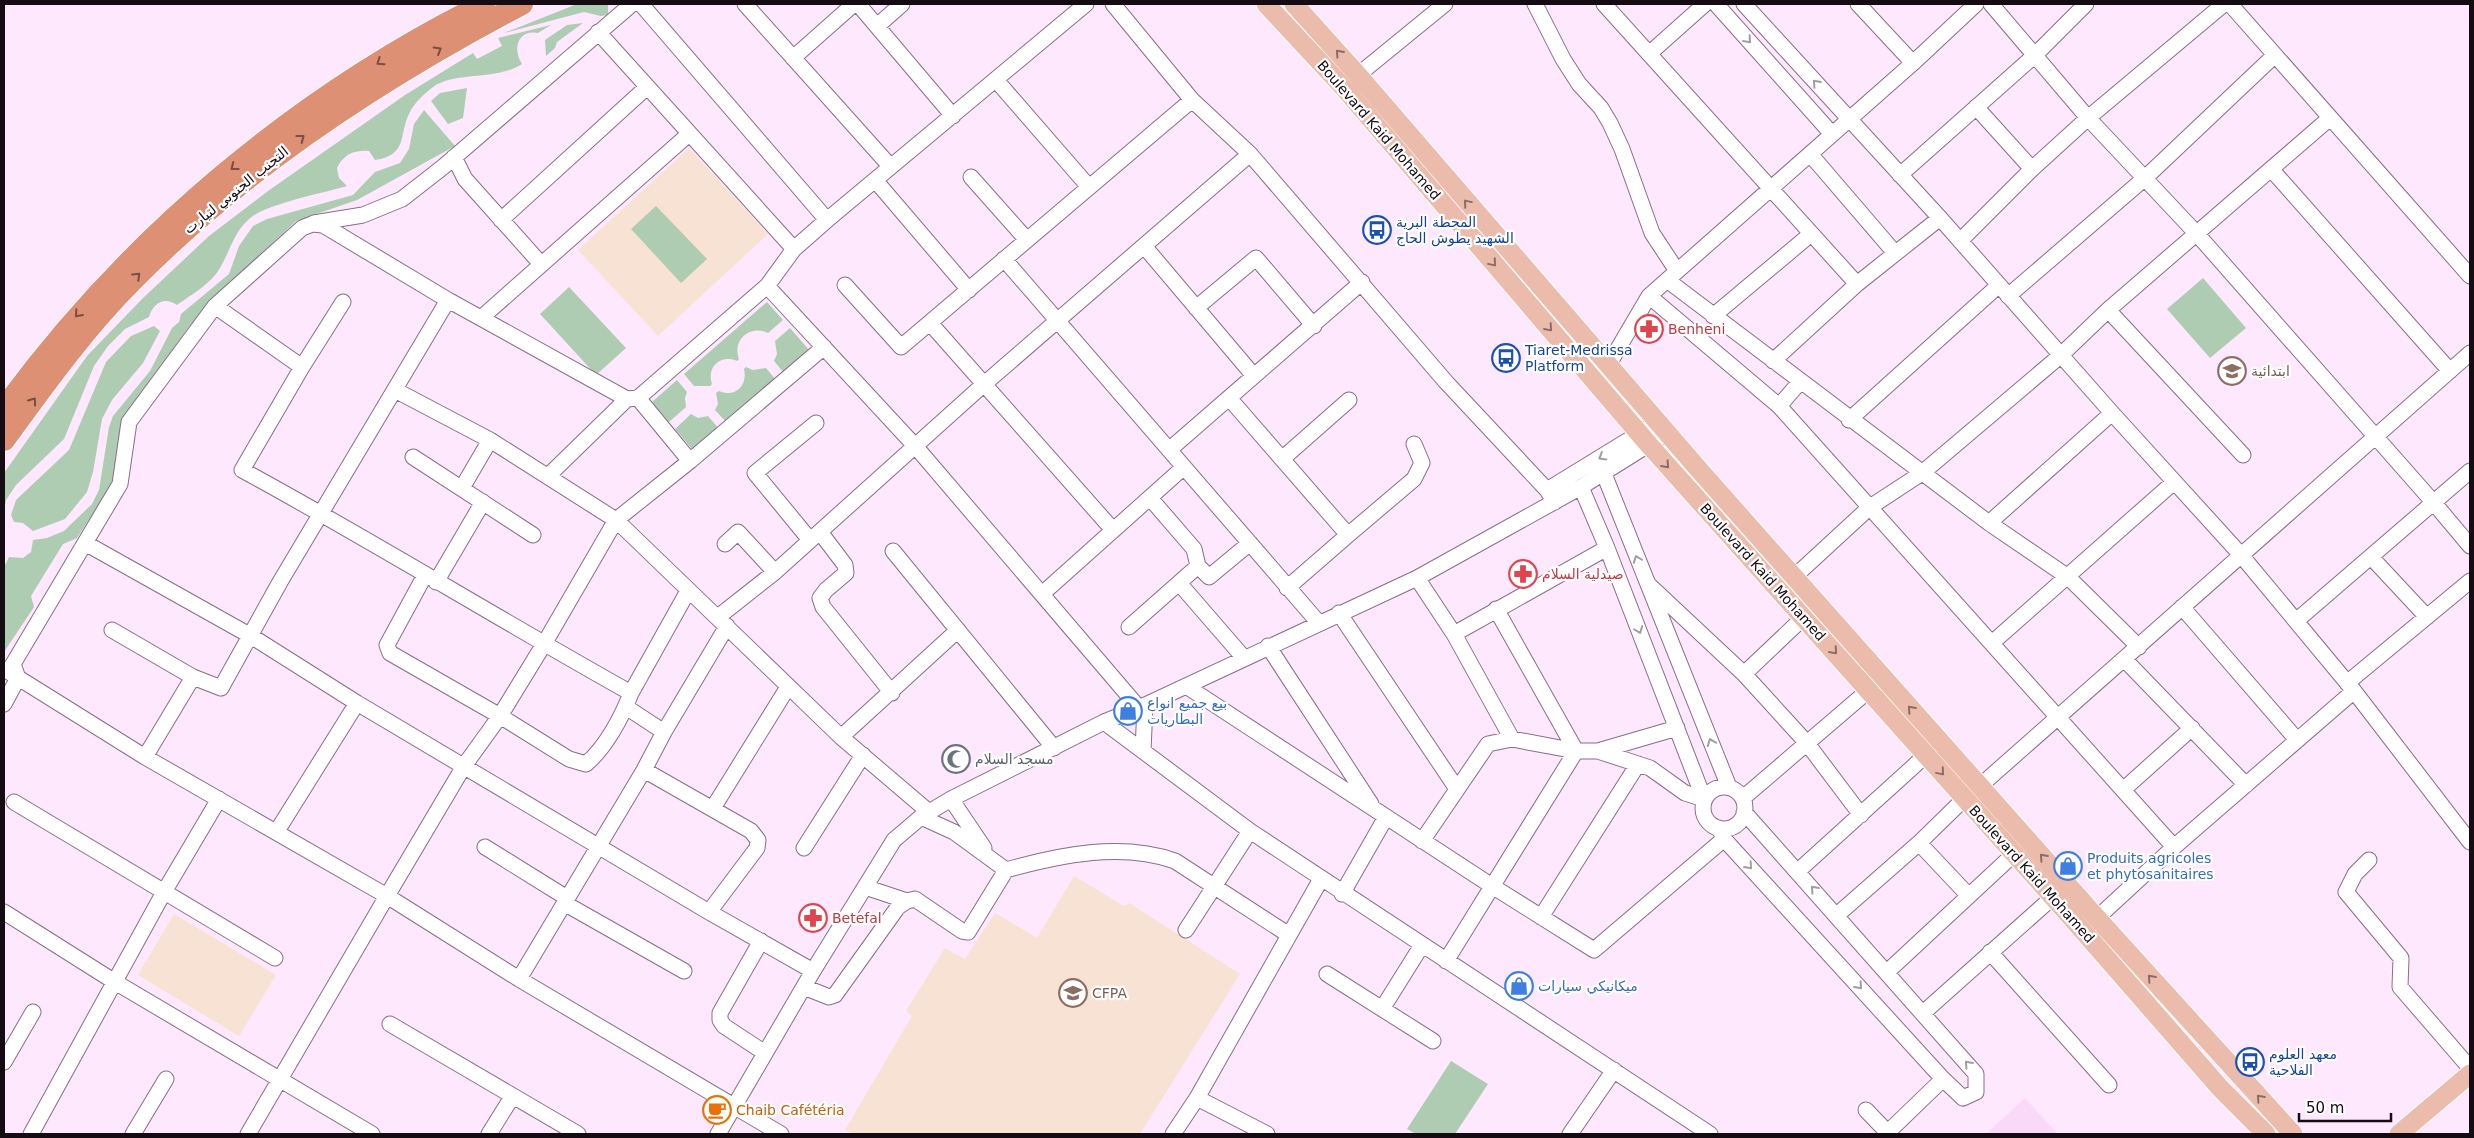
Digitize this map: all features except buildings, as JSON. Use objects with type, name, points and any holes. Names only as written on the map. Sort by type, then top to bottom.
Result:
[{"type":"highway","name":"التجنب الجنوبي لتيارت","points":[[4,409],[71,322],[111,278],[156,233],[215,182],[275,135],[390,56],[484,4]]},
{"type":"highway","name":"التجنب الجنوبي لتيارت","points":[[4,440],[86,331],[131,281],[189,226],[242,182],[310,131],[452,41],[522,4]]},
{"type":"main road","name":"Boulevard Kaid Mohamed","points":[[1266,4],[1345,88],[1645,440],[2053,897],[2221,1089],[2266,1134]]},
{"type":"main road","name":"Boulevard Kaid Mohamed","points":[[1294,4],[1358,75],[1474,212],[1794,577],[2097,918],[2293,1134]]},
{"type":"main road","points":[[2399,1134],[2470,1074]]},
{"type":"main road","points":[[2387,1134],[2434,1104]]},
{"type":"street","points":[[4,704],[18,678],[13,664],[120,484],[129,422],[215,306],[302,228],[312,224],[363,215],[402,199],[454,157],[632,4]]},
{"type":"street","points":[[641,4],[827,220]]},
{"type":"street","points":[[744,4],[890,166]]},
{"type":"street","points":[[793,58],[854,4]]},
{"type":"street","points":[[858,4],[953,116]]},
{"type":"street","points":[[877,26],[902,4]]},
{"type":"street","points":[[549,475],[632,398],[767,286],[794,249],[827,220],[1086,4]]},
{"type":"street","points":[[1113,4],[1192,100],[1250,154],[1446,382],[1551,496]]},
{"type":"street","points":[[1358,75],[1446,4]]},
{"type":"street","points":[[1536,4],[1579,84],[1601,108],[1610,123],[1622,149],[1652,233],[1672,276],[1713,316],[1849,420],[1989,523],[2068,577],[2139,647]]},
{"type":"street","points":[[1604,4],[1650,53],[1770,190],[1858,284]]},
{"type":"street","points":[[1650,53],[1705,4]]},
{"type":"street","points":[[1716,4],[1832,134]]},
{"type":"street","points":[[1744,4],[1848,120],[1940,218],[2060,356],[2241,555],[2351,687],[2470,842]]},
{"type":"street","points":[[1858,4],[1913,64]]},
{"type":"street","points":[[1609,364],[1649,296],[1913,64],[1976,4]]},
{"type":"street","points":[[1990,4],[2088,118],[2197,234],[2470,546]]},
{"type":"street","points":[[1900,175],[2035,55],[2086,4]]},
{"type":"street","points":[[1960,241],[2032,169],[2088,118],[2224,4]]},
{"type":"street","points":[[2230,4],[2470,276]]},
{"type":"street","points":[[598,32],[794,249]]},
{"type":"street","points":[[1849,420],[2003,291],[2145,178],[2275,55]]},
{"type":"street","points":[[996,80],[1089,187]]},
{"type":"street","points":[[502,220],[647,87]]},
{"type":"street","points":[[845,285],[901,347],[1192,100]]},
{"type":"street","points":[[1976,107],[2032,169]]},
{"type":"street","points":[[1794,577],[1870,507],[1922,473],[2060,356],[2108,310],[2330,118]]},
{"type":"street","points":[[481,318],[689,134]]},
{"type":"street","points":[[519,979],[644,770],[722,622],[775,572],[916,448],[983,386],[1250,154]]},
{"type":"street","points":[[1810,154],[1895,252]]},
{"type":"street","points":[[454,157],[465,179],[541,264]]},
{"type":"street","points":[[2271,170],[2450,371]]},
{"type":"street","points":[[971,177],[1026,240]]},
{"type":"street","points":[[875,180],[968,290]]},
{"type":"street","points":[[1773,361],[1895,252],[1940,218]]},
{"type":"street","points":[[312,224],[323,225],[448,300],[632,398],[690,461]]},
{"type":"street","points":[[1713,316],[1811,234]]},
{"type":"street","points":[[1144,246],[1254,376]]},
{"type":"street","points":[[1196,308],[1256,258],[1314,326]]},
{"type":"street","points":[[1004,259],[1060,321],[1318,622]]},
{"type":"street","points":[[1169,450],[1314,326],[1362,282]]},
{"type":"street","points":[[767,286],[916,448],[1142,706],[1143,751]]},
{"type":"street","points":[[1649,296],[1779,406],[1993,642],[2174,847]]},
{"type":"street","points":[[112,630],[193,677],[221,688],[280,582],[448,300]]},
{"type":"street","points":[[343,302],[302,367],[242,470],[322,513],[544,644],[629,700],[664,732]]},
{"type":"street","points":[[215,306],[302,367]]},
{"type":"street","points":[[2108,310],[2243,455]]},
{"type":"street","points":[[930,323],[983,386],[1113,530]]},
{"type":"street","points":[[248,1134],[464,766],[500,716],[616,520],[690,461],[824,347]]},
{"type":"street","points":[[1980,786],[2125,660],[2182,607],[2470,353]]},
{"type":"street","points":[[1779,406],[1800,382]]},
{"type":"street","points":[[395,390],[490,440],[549,475],[616,520],[788,687],[863,755],[925,815],[954,832],[1006,870]]},
{"type":"street","points":[[1229,398],[1348,535]]},
{"type":"street","points":[[1282,459],[1349,400]]},
{"type":"street","points":[[1989,523],[2112,413]]},
{"type":"street","points":[[816,423],[755,473],[845,565],[846,573],[826,590],[820,598],[823,607],[892,693]]},
{"type":"street","points":[[718,1134],[813,971],[894,840],[925,815],[1104,722],[1186,686],[1318,622],[1417,578],[1663,428]]},
{"type":"street","points":[[462,488],[490,440]]},
{"type":"street","points":[[1551,496],[1581,487],[1604,474],[1645,440]]},
{"type":"street","points":[[1287,588],[1414,479],[1422,463],[1414,444]]},
{"type":"street","points":[[413,457],[534,535]]},
{"type":"street","points":[[1042,594],[1184,467]]},
{"type":"street","points":[[2296,621],[2470,471]]},
{"type":"street","points":[[1604,474],[1729,787]]},
{"type":"street","points":[[1993,642],[2174,482]]},
{"type":"street","points":[[1581,487],[1607,548],[1704,800]]},
{"type":"street","points":[[1150,498],[1194,549],[1198,566],[1209,577],[1250,543]]},
{"type":"street","points":[[483,502],[387,645],[387,648],[390,653],[500,716],[569,759],[586,764],[596,756],[629,700],[688,591]]},
{"type":"street","points":[[725,544],[738,532],[775,572]]},
{"type":"street","points":[[85,543],[251,636],[356,703],[709,912],[813,971]]},
{"type":"street","points":[[1454,634],[1607,548]]},
{"type":"street","points":[[893,551],[1054,748]]},
{"type":"street","points":[[2371,557],[2427,617]]},
{"type":"street","points":[[1129,627],[1198,566]]},
{"type":"street","points":[[1417,578],[1454,634],[1512,739]]},
{"type":"street","points":[[2097,918],[2174,847],[2297,740],[2427,617],[2470,581]]},
{"type":"street","points":[[1646,582],[1744,674],[1806,742],[1861,815]]},
{"type":"street","points":[[1179,583],[1244,658]]},
{"type":"street","points":[[2182,607],[2297,740]]},
{"type":"street","points":[[1496,609],[1576,751]]},
{"type":"street","points":[[1339,613],[1456,789]]},
{"type":"street","points":[[1744,674],[1804,617]]},
{"type":"street","points":[[841,737],[892,693],[958,630]]},
{"type":"street","points":[[1268,646],[1381,814]]},
{"type":"street","points":[[2125,660],[2246,785]]},
{"type":"street","points":[[4,669],[145,757],[387,896],[519,979],[781,1134]]},
{"type":"street","points":[[145,757],[193,677]]},
{"type":"street","points":[[1186,686],[1422,841],[1594,950],[1742,818],[1743,805],[1806,742],[1869,690]]},
{"type":"street","points":[[713,808],[788,687]]},
{"type":"street","points":[[277,832],[356,703]]},
{"type":"street","points":[[1104,722],[1250,832],[1710,1134]]},
{"type":"street","points":[[1598,752],[1677,728]]},
{"type":"street","points":[[2123,790],[2192,728]]},
{"type":"street","points":[[1422,841],[1488,744],[1512,739],[1576,751],[1598,752],[1638,764],[1650,768],[1685,793],[1704,800]]},
{"type":"street","points":[[1446,961],[1576,751]]},
{"type":"street","points":[[1798,871],[1926,754]]},
{"type":"street","points":[[804,848],[863,755]]},
{"type":"street","points":[[1541,918],[1638,764]]},
{"type":"street","points":[[644,770],[752,831],[758,840],[757,848],[709,912]]},
{"type":"street","points":[[1729,787],[1737,791],[1743,805],[1798,871],[1976,1074],[1976,1092],[1963,1098],[1943,1079],[1722,834],[1705,818],[1703,805],[1708,794],[1718,788],[1729,787]]},
{"type":"street","points":[[31,1134],[164,892],[219,799]]},
{"type":"street","points":[[1837,915],[1919,843],[1964,799]]},
{"type":"street","points":[[951,800],[989,856]]},
{"type":"street","points":[[14,802],[275,958]]},
{"type":"street","points":[[1342,894],[1381,814]]},
{"type":"street","points":[[1186,930],[1216,887],[1250,832]]},
{"type":"street","points":[[1919,843],[1969,896]]},
{"type":"street","points":[[485,846],[565,901],[684,971]]},
{"type":"street","points":[[865,887],[907,901],[915,900],[962,931],[968,932],[1006,870],[1053,856],[1132,852],[1157,855],[1175,861],[1289,935]]},
{"type":"street","points":[[1886,972],[2014,854]]},
{"type":"street","points":[[2369,860],[2355,874],[2346,892],[2401,958],[2400,987],[2470,1068]]},
{"type":"street","points":[[1173,1134],[1197,1098],[1321,880]]},
{"type":"street","points":[[1922,1013],[2053,897]]},
{"type":"street","points":[[804,987],[829,997],[835,995],[898,907],[907,901]]},
{"type":"street","points":[[4,912],[115,982],[372,1134]]},
{"type":"street","points":[[761,941],[720,1013],[720,1020],[724,1026],[766,1053]]},
{"type":"street","points":[[1382,1009],[1422,945]]},
{"type":"street","points":[[1990,952],[2109,1085]]},
{"type":"street","points":[[1327,974],[1433,1041]]},
{"type":"street","points":[[4,1062],[33,1012]]},
{"type":"street","points":[[390,1024],[578,1134]]},
{"type":"street","points":[[1570,1134],[1614,1070]]},
{"type":"street","points":[[133,1134],[166,1079]]},
{"type":"street","points":[[1866,1110],[1887,1134],[1943,1079]]},
{"type":"street","points":[[489,1134],[512,1096]]},
{"type":"street","points":[[1197,1098],[1267,1134]]},
{"type":"shaded area","points":[[689,148],[768,234],[658,336],[578,250]]},
{"type":"shaded area","name":"CFPA","points":[[1074,876],[1124,906],[1129,903],[1240,974],[1140,1134],[853,1134],[845,1130],[912,1016],[906,1011],[945,948],[965,959],[995,913],[1037,938]]},
{"type":"shaded area","points":[[174,914],[276,975],[239,1036],[138,975]]},
{"type":"shaded area","points":[[2025,1098],[2058,1134],[1986,1134]]},
{"type":"green space","points":[[577,4],[608,4],[608,15],[601,16],[584,12],[504,33]]},
{"type":"green space","points":[[583,23],[557,42],[555,48],[546,56],[545,40],[567,25]]},
{"type":"green space","points":[[551,25],[538,33],[526,34],[519,41],[517,52],[522,64],[500,73],[453,79],[433,87],[420,98],[412,109],[406,120],[401,142],[393,153],[375,160],[369,151],[359,151],[350,154],[343,159],[337,168],[339,178],[347,186],[268,208],[249,219],[240,230],[220,268],[206,284],[177,305],[168,301],[160,302],[153,308],[149,317],[125,329],[108,346],[94,366],[64,439],[16,485],[6,500],[4,511],[4,473],[87,356],[142,299],[209,236],[268,191],[405,95],[473,53],[477,59],[502,46],[498,38]]},
{"type":"green space","points":[[467,88],[463,118],[448,124],[431,101],[440,93]]},
{"type":"green space","points":[[424,110],[455,146],[357,200],[296,221],[207,306],[188,328],[125,418],[118,475],[77,538],[63,544],[31,596],[34,607],[4,652],[4,567],[9,557],[23,558],[31,552],[33,540],[47,538],[64,531],[92,504],[99,490],[109,427],[113,416],[150,371],[172,328],[179,322],[181,314],[229,274],[239,246],[253,226],[267,219],[353,195],[375,172],[400,163],[409,149],[414,124]]},
{"type":"green space","points":[[656,206],[707,259],[681,283],[631,229]]},
{"type":"green space","points":[[2203,278],[2246,328],[2210,358],[2167,309]]},
{"type":"green space","points":[[569,287],[626,348],[596,375],[540,314]]},
{"type":"green space","points":[[767,302],[783,320],[768,333],[761,331],[749,332],[740,340],[737,352],[739,359],[737,361],[726,359],[716,363],[711,372],[712,384],[710,386],[694,386],[684,374]]},
{"type":"green space","points":[[154,326],[160,331],[143,363],[112,400],[102,419],[93,472],[87,492],[65,519],[33,531],[23,523],[14,522],[11,515],[16,500],[69,450],[106,362],[131,336]]},
{"type":"green space","points":[[790,328],[810,351],[784,373],[774,361],[777,354],[775,341]]},
{"type":"green space","points":[[746,367],[753,370],[766,368],[776,380],[727,423],[715,410],[718,404],[716,393],[719,391],[730,393],[739,389],[744,381],[744,369]]},
{"type":"green space","points":[[677,380],[687,392],[685,398],[686,407],[669,422],[652,402]]},
{"type":"green space","points":[[691,414],[698,418],[708,416],[719,429],[693,450],[675,429]]},
{"type":"green space","points":[[1451,1061],[1488,1084],[1455,1134],[1416,1134],[1407,1129]]},
{"type":"place","name":"المحطة البرية الشهيد يطوش الحاج","points":[[1377,230]]},
{"type":"place","name":"Benheni","points":[[1649,329]]},
{"type":"place","name":"Tiaret-Medrissa Platform","points":[[1506,358]]},
{"type":"place","name":"ابتدائية","points":[[2232,371]]},
{"type":"place","name":"صيدلية السلام","points":[[1523,574]]},
{"type":"place","name":"بيع جميع انواع البطاريات","points":[[1128,711]]},
{"type":"place","name":"مسجد السلام","points":[[956,759]]},
{"type":"place","name":"Produits agricoles et phytosanitaires","points":[[2068,866]]},
{"type":"place","name":"Betefal","points":[[813,918]]},
{"type":"place","name":"ميكانيكي سيارات","points":[[1519,986]]},
{"type":"place","name":"CFPA","points":[[1073,993]]},
{"type":"place","name":"معهد العلوم الفلاحية","points":[[2250,1062]]},
{"type":"place","name":"Chaib Cafétéria","points":[[717,1110]]}]
